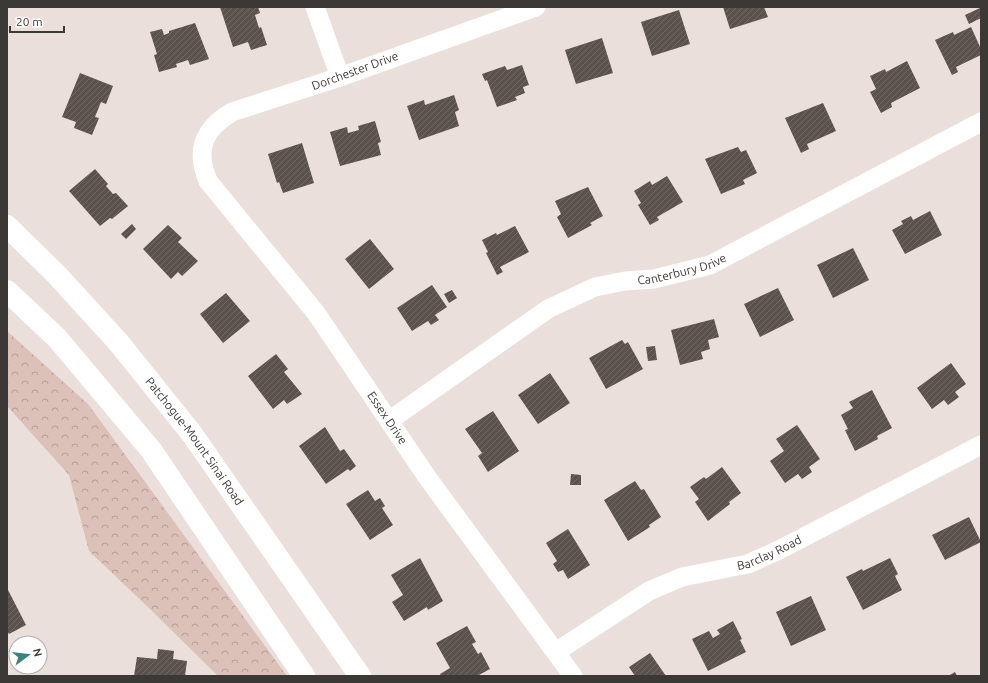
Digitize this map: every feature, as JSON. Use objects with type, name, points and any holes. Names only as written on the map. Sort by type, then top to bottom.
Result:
[{"type":"highway","name":"Patchogue-Mount Sinai Road","points":[[7,226],[57,275],[119,343],[192,434],[360,676]]},
{"type":"highway","points":[[7,291],[57,338],[151,450],[304,676]]},
{"type":"street","points":[[315,7],[340,77]]},
{"type":"street","name":"Dorchester Drive","points":[[202,162],[202,150],[210,128],[217,120],[232,112],[340,77],[536,7]]},
{"type":"street","name":"Canterbury Drive","points":[[390,420],[548,309],[594,287],[625,281],[654,278],[710,265],[981,122]]},
{"type":"street","name":"Essex Drive","points":[[202,162],[208,181],[316,313],[481,552],[573,676]]},
{"type":"street","name":"Barclay Road","points":[[556,652],[649,591],[682,577],[748,564],[779,550],[981,445]]},
{"type":"green space","points":[[7,331],[88,404],[287,676],[218,676],[89,551],[69,475],[7,406]]},
{"type":"building","points":[[220,7],[258,7],[260,13],[255,15],[267,45],[251,50],[248,42],[233,47]]},
{"type":"building","points":[[723,7],[764,7],[768,17],[730,29]]},
{"type":"building","points":[[980,8],[981,18],[969,24],[965,15]]},
{"type":"building","points":[[679,10],[690,44],[652,56],[641,22]]},
{"type":"building","points":[[195,23],[209,59],[190,65],[188,60],[176,64],[177,67],[159,72],[154,55],[157,54],[150,32],[162,29],[164,35],[169,33],[169,31]]},
{"type":"building","points":[[971,27],[981,49],[981,55],[956,67],[958,72],[952,75],[935,40],[953,32],[954,35]]},
{"type":"building","points":[[602,38],[613,73],[576,84],[565,50]]},
{"type":"building","points":[[907,61],[920,88],[891,103],[892,107],[881,113],[870,92],[876,89],[870,76],[885,69],[886,72]]},
{"type":"building","points":[[522,65],[529,85],[523,87],[525,93],[515,97],[517,100],[497,107],[487,80],[485,81],[482,74],[505,66],[507,70]]},
{"type":"building","points":[[80,73],[113,86],[106,104],[101,102],[95,117],[99,118],[92,135],[74,128],[76,122],[62,117]]},
{"type":"building","points":[[454,95],[459,110],[455,112],[459,126],[419,140],[407,106],[424,100],[425,105]]},
{"type":"building","points":[[823,103],[836,131],[807,144],[809,149],[801,153],[785,118]]},
{"type":"building","points":[[375,121],[381,142],[378,143],[381,155],[340,166],[330,132],[347,127],[348,133],[359,130],[358,126]]},
{"type":"building","points":[[302,143],[314,183],[283,193],[279,182],[277,183],[268,154]]},
{"type":"building","points":[[738,147],[741,152],[746,150],[757,173],[743,180],[745,184],[721,194],[705,159]]},
{"type":"building","points":[[95,169],[108,184],[106,186],[113,194],[116,193],[128,206],[112,219],[110,218],[100,226],[69,191]]},
{"type":"building","points":[[667,176],[683,202],[657,217],[659,220],[650,225],[638,205],[641,203],[634,191],[650,181],[652,185]]},
{"type":"building","points":[[588,187],[603,216],[590,223],[592,225],[568,238],[557,217],[561,214],[555,201]]},
{"type":"building","points":[[930,211],[942,235],[905,254],[892,230],[903,224],[901,221],[911,216],[913,220]]},
{"type":"building","points":[[132,224],[136,229],[126,239],[121,234]]},
{"type":"building","points":[[168,225],[182,238],[178,242],[198,261],[182,276],[178,272],[171,279],[143,249]]},
{"type":"building","points":[[515,226],[529,252],[500,267],[503,272],[497,275],[486,253],[488,252],[482,240],[496,233],[497,235]]},
{"type":"building","points":[[370,239],[394,269],[369,289],[345,259]]},
{"type":"building","points":[[853,248],[869,280],[833,298],[817,265]]},
{"type":"building","points":[[432,285],[447,307],[435,315],[439,320],[431,325],[428,321],[412,331],[397,308]]},
{"type":"building","points":[[778,288],[794,320],[760,337],[744,304]]},
{"type":"building","points":[[452,290],[457,298],[449,303],[444,294]]},
{"type":"building","points":[[226,293],[250,321],[223,343],[200,314]]},
{"type":"building","points":[[714,319],[719,337],[708,340],[710,349],[701,352],[703,359],[680,365],[671,330]]},
{"type":"building","points":[[622,340],[625,344],[628,342],[643,369],[606,389],[589,358]]},
{"type":"building","points":[[655,346],[657,360],[648,361],[646,347]]},
{"type":"building","points":[[276,354],[288,369],[284,372],[302,394],[287,404],[284,400],[273,409],[248,376]]},
{"type":"building","points":[[951,363],[966,384],[955,392],[959,397],[948,405],[944,400],[932,409],[917,388]]},
{"type":"building","points":[[550,373],[570,403],[538,424],[518,395]]},
{"type":"building","points":[[872,390],[892,428],[877,436],[878,439],[855,451],[845,430],[848,429],[841,415],[853,408],[849,402]]},
{"type":"building","points":[[493,411],[519,451],[488,472],[478,456],[482,453],[465,429]]},
{"type":"building","points":[[797,425],[820,459],[809,467],[812,472],[802,479],[798,474],[785,483],[770,461],[784,451],[776,439]]},
{"type":"building","points":[[325,427],[340,451],[344,449],[356,466],[350,471],[348,469],[326,484],[299,446]]},
{"type":"building","points":[[722,467],[741,493],[729,502],[730,504],[708,521],[695,502],[699,499],[690,487],[704,477],[706,479]]},
{"type":"building","points":[[571,474],[581,475],[581,485],[570,485]]},
{"type":"building","points":[[635,481],[641,490],[644,489],[661,517],[649,525],[650,527],[628,541],[604,500]]},
{"type":"building","points":[[368,490],[375,501],[380,498],[385,506],[382,508],[393,525],[370,540],[346,504]]},
{"type":"building","points":[[969,517],[981,542],[945,560],[932,535]]},
{"type":"building","points":[[568,529],[590,565],[568,579],[563,570],[558,572],[553,564],[557,561],[546,543]]},
{"type":"building","points":[[420,558],[443,601],[428,610],[427,607],[404,621],[392,602],[403,595],[391,575]]},
{"type":"building","points":[[890,558],[898,574],[895,576],[902,590],[863,610],[846,577],[862,569],[863,571]]},
{"type":"building","points":[[7,588],[26,625],[9,634],[7,631]]},
{"type":"building","points":[[811,596],[826,630],[791,646],[776,612]]},
{"type":"building","points":[[733,621],[742,639],[740,640],[746,652],[708,671],[692,639],[709,631],[713,638],[720,634],[717,630]]},
{"type":"building","points":[[467,626],[476,642],[472,644],[478,654],[481,652],[490,669],[477,676],[441,676],[440,674],[450,668],[436,643]]},
{"type":"building","points":[[158,649],[174,651],[173,659],[187,661],[185,676],[134,676],[137,657],[157,659]]},
{"type":"building","points":[[650,653],[666,676],[635,676],[629,667]]},
{"type":"building","points":[[955,672],[957,676],[948,676]]}]
